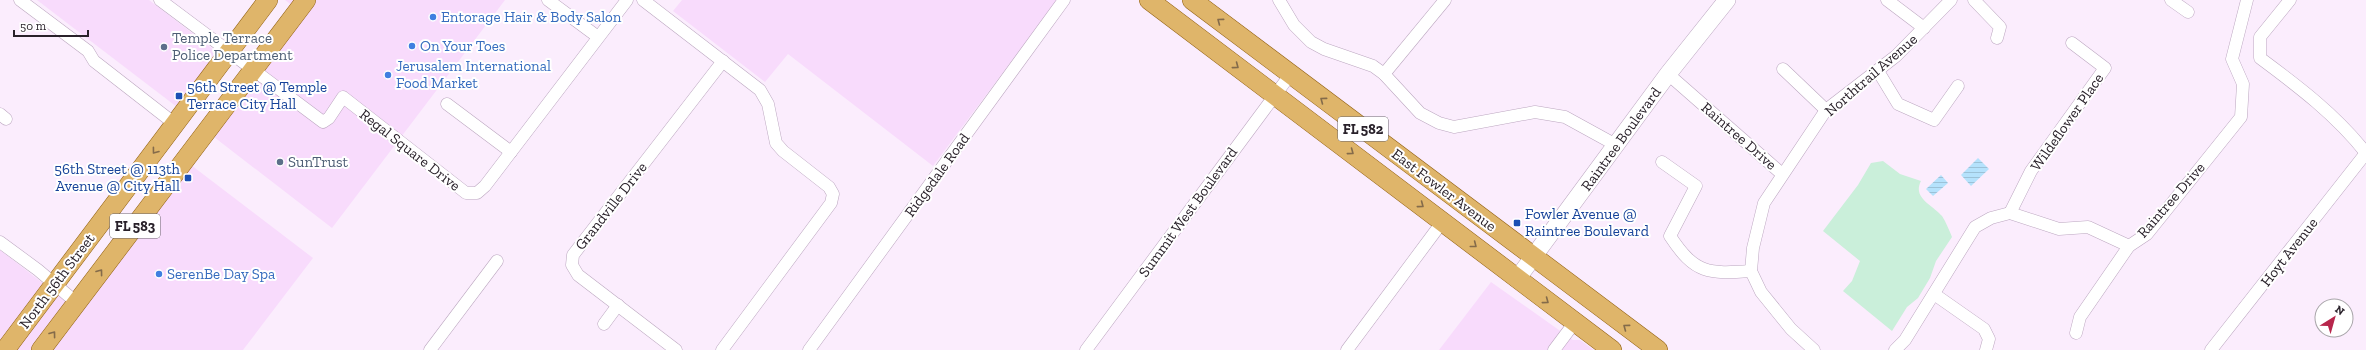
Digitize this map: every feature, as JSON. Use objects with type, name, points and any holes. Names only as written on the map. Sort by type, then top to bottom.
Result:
[{"type":"main road","name":"North 56th Street","points":[[5,350],[268,0]]},
{"type":"main road","name":"North 56th Street","points":[[41,350],[306,0]]},
{"type":"main road","name":"East Fowler Avenue","points":[[1149,0],[1612,350]]},
{"type":"main road","name":"East Fowler Avenue","points":[[1192,0],[1658,350]]},
{"type":"main road","points":[[42,301],[65,318]]},
{"type":"main road","points":[[1575,322],[1598,321],[1636,350]]},
{"type":"street","points":[[20,0],[88,51],[94,61],[175,124]]},
{"type":"street","points":[[160,0],[253,70]]},
{"type":"street","points":[[548,0],[598,37]]},
{"type":"street","name":"Regal Square Drive","points":[[253,70],[323,122],[329,118],[342,97],[466,193],[477,193],[485,186],[626,0]]},
{"type":"street","points":[[643,0],[760,90],[768,104],[776,143],[829,187],[833,194],[831,203],[722,350]]},
{"type":"street","name":"Ridgedale Road","points":[[809,350],[1064,0]]},
{"type":"street","points":[[1280,0],[1294,25],[1311,42],[1324,49],[1366,62],[1384,74],[1420,112],[1439,123],[1454,127],[1535,112],[1565,116],[1616,145]]},
{"type":"street","points":[[1384,74],[1445,0]]},
{"type":"street","name":"Raintree Boulevard","points":[[1517,279],[1534,258],[1668,74],[1728,0]]},
{"type":"street","points":[[1887,0],[1924,28]]},
{"type":"street","name":"Northtrail Avenue","points":[[1782,174],[1826,110],[1896,56],[1951,0]]},
{"type":"street","points":[[1974,0],[2000,27],[1997,38]]},
{"type":"street","points":[[2170,0],[2188,12]]},
{"type":"street","name":"Raintree Drive","points":[[2010,213],[2059,229],[2088,227],[2128,246],[2147,234],[2241,117],[2243,84],[2232,59],[2247,0]]},
{"type":"street","points":[[2290,0],[2260,37],[2260,58],[2315,99],[2351,134],[2366,153]]},
{"type":"street","name":"Wildeflower Place","points":[[2010,213],[2031,171],[2105,68],[2072,43]]},
{"type":"street","name":"Grandville Drive","points":[[676,350],[578,275],[572,265],[573,256],[723,61]]},
{"type":"street","points":[[1783,69],[1826,110]]},
{"type":"street","points":[[1878,71],[1898,104],[1934,120],[1958,86]]},
{"type":"street","name":"Raintree Drive","points":[[1668,74],[1782,174],[1764,203],[1753,248],[1751,271]]},
{"type":"street","name":"Summit West Boulevard","points":[[1086,350],[1290,75]]},
{"type":"street","points":[[447,104],[511,152]]},
{"type":"street","name":"Hoyt Avenue","points":[[2211,350],[2366,153]]},
{"type":"street","points":[[1662,162],[1696,186],[1670,236],[1681,253],[1705,270],[1723,273],[1751,271],[1761,292],[1791,329],[1814,350]]},
{"type":"street","points":[[1895,350],[1905,340],[1975,227],[1992,218],[2010,213]]},
{"type":"street","points":[[1347,350],[1443,221]]},
{"type":"street","points":[[0,242],[77,303]]},
{"type":"street","points":[[2076,333],[2080,317],[2128,246]]},
{"type":"street","points":[[430,350],[497,261]]},
{"type":"street","points":[[1934,294],[1984,329],[1989,339],[1986,350]]},
{"type":"street","points":[[604,324],[618,305]]},
{"type":"street","points":[[1554,350],[1575,322]]},
{"type":"shaded area","points":[[37,0],[149,0],[218,53],[177,107]]},
{"type":"shaded area","points":[[285,0],[505,0],[332,228],[214,137],[305,15]]},
{"type":"shaded area","points":[[682,0],[1057,0],[933,166],[788,54],[765,82],[673,11]]},
{"type":"shaded area","points":[[191,165],[313,258],[243,350],[0,350],[0,250],[80,312]]},
{"type":"shaded area","points":[[1491,282],[1573,340],[1580,340],[1594,350],[1439,350]]},
{"type":"green space","points":[[1883,161],[1900,174],[1921,181],[1919,192],[1921,197],[1942,216],[1952,237],[1936,261],[1930,278],[1918,298],[1907,307],[1892,331],[1843,291],[1852,281],[1860,261],[1823,231],[1858,185],[1871,163]]},
{"type":"water","points":[[1978,158],[1989,169],[1971,186],[1961,175]]},
{"type":"water","points":[[1941,175],[1948,183],[1933,196],[1926,189]]},
{"type":"place","name":"Entorage Hair & Body Salon","points":[[433,17]]},
{"type":"place","name":"On Your Toes","points":[[412,46]]},
{"type":"place","name":"Temple Terrace Police Department","points":[[164,47]]},
{"type":"place","name":"Jerusalem International Food Market","points":[[388,75]]},
{"type":"place","name":"56th Street @ Temple Terrace City Hall","points":[[179,96]]},
{"type":"place","name":"SunTrust","points":[[280,162]]},
{"type":"place","name":"56th Street @ 113th Avenue @ City Hall","points":[[188,178]]},
{"type":"place","name":"Fowler Avenue @ Raintree Boulevard","points":[[1517,223]]},
{"type":"place","name":"SerenBe Day Spa","points":[[159,274]]}]
